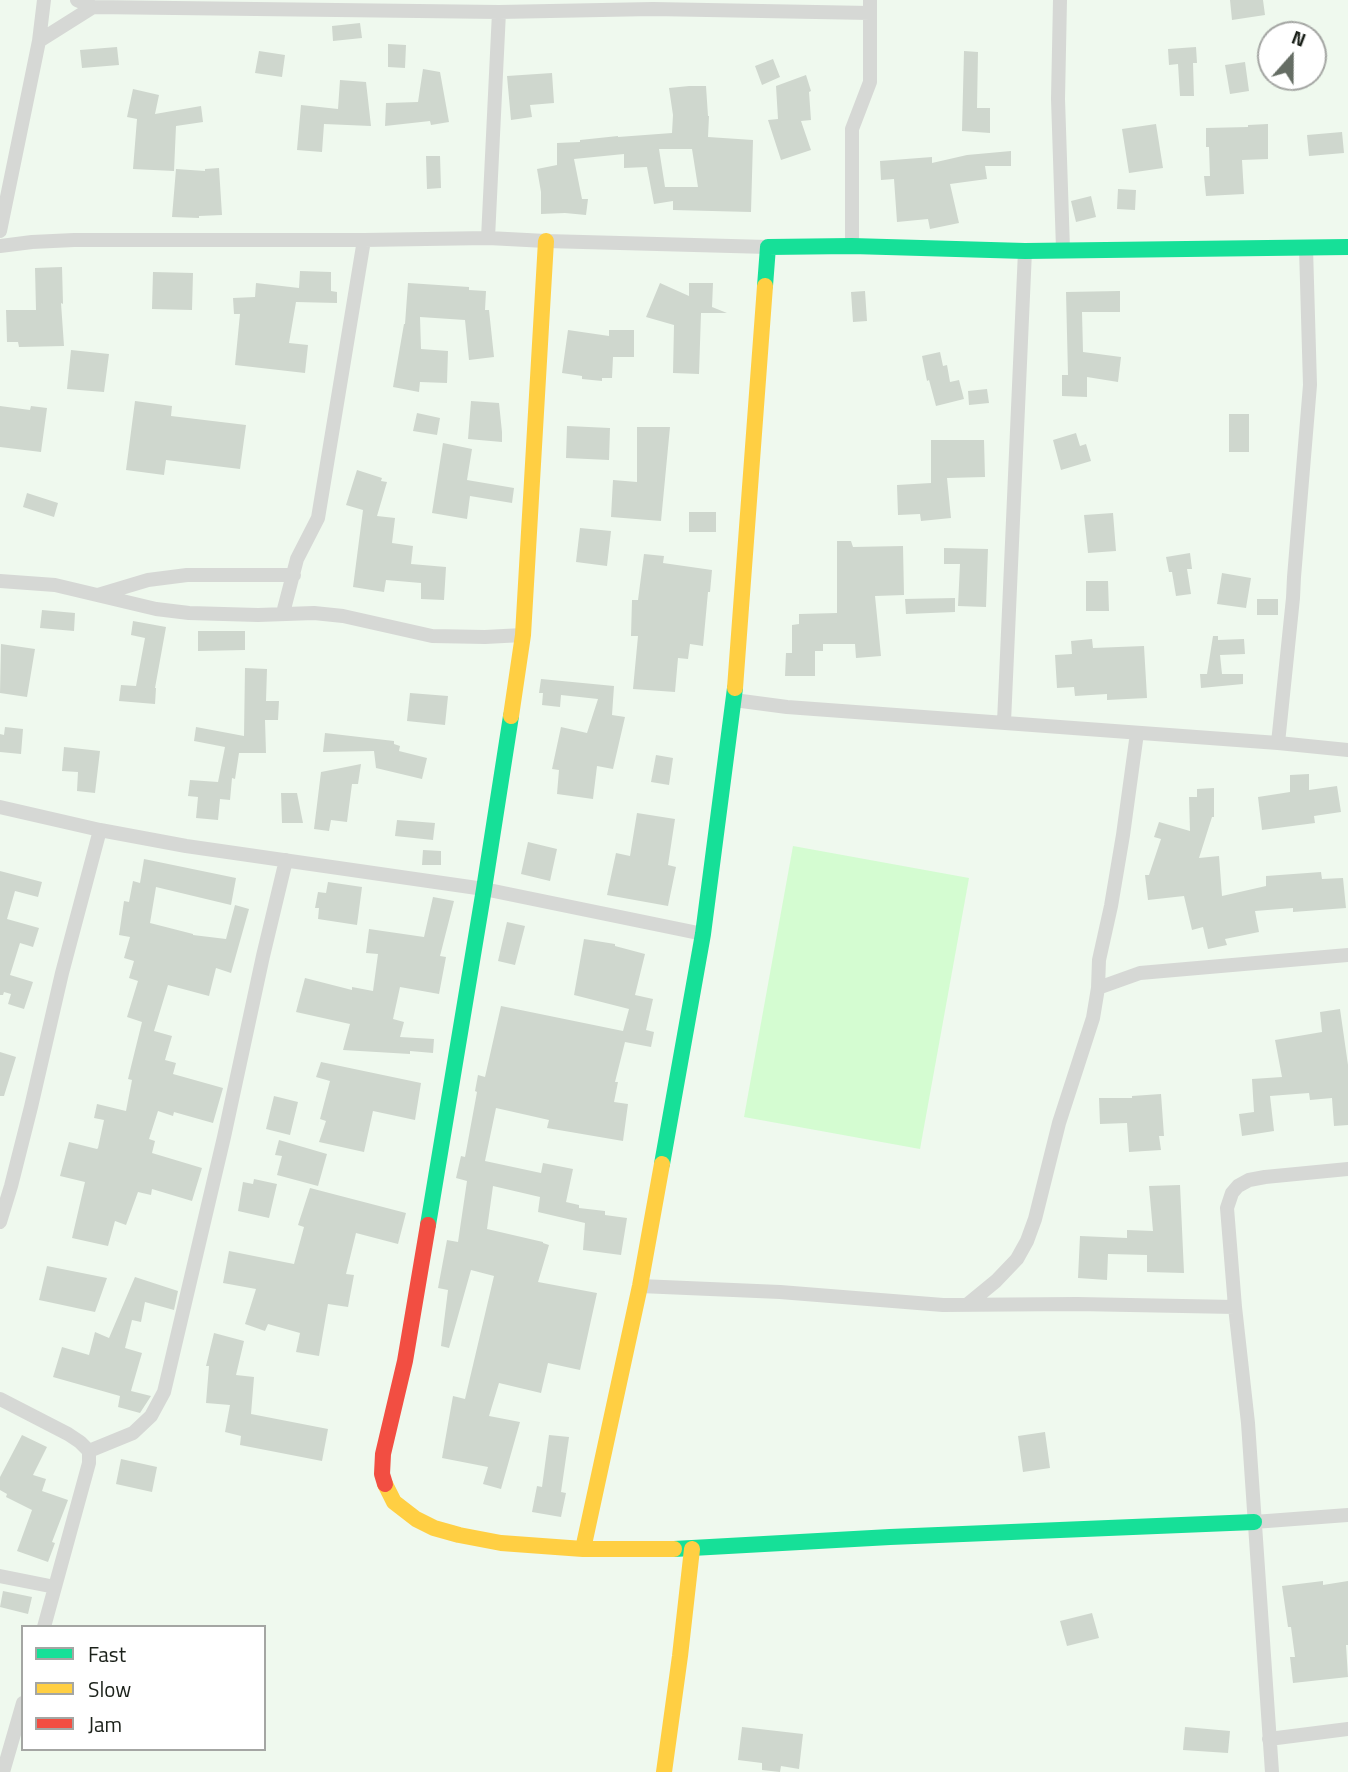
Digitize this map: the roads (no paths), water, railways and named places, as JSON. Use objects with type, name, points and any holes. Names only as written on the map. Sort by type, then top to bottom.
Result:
[{"type":"street","points":[[0,231],[39,41],[44,0]]},
{"type":"street","points":[[77,0],[93,7],[499,12],[653,4],[870,7],[870,82],[852,129],[852,246]]},
{"type":"street","points":[[1060,0],[1058,99],[1063,249]]},
{"type":"street","points":[[39,41],[93,7]]},
{"type":"street","points":[[488,238],[499,12]]},
{"type":"street","points":[[0,246],[74,240],[488,238],[768,247],[852,246],[1025,251],[1348,247]]},
{"type":"street","points":[[283,613],[297,559],[318,518],[364,240]]},
{"type":"street","points":[[546,241],[523,635],[484,889],[405,1361],[383,1454],[384,1484],[394,1502],[416,1519],[434,1528],[459,1535],[501,1543],[583,1549],[692,1549],[890,1537],[1254,1522],[1348,1515]]},
{"type":"street","points":[[583,1549],[640,1286],[703,934],[734,700],[768,247]]},
{"type":"street","points":[[1278,743],[1310,385],[1306,248]]},
{"type":"street","points":[[1004,722],[1025,251]]},
{"type":"street","points":[[97,595],[148,580],[187,575],[294,575]]},
{"type":"street","points":[[0,581],[55,585],[156,609],[189,613],[314,613],[343,616],[432,636],[523,635]]},
{"type":"street","points":[[734,700],[787,707],[1348,750]]},
{"type":"street","points":[[968,1304],[1017,1259],[1035,1220],[1059,1123],[1093,1018],[1099,960],[1123,835],[1137,733]]},
{"type":"street","points":[[0,807],[186,846],[484,889],[703,934]]},
{"type":"street","points":[[0,1222],[15,1173],[62,973],[100,830]]},
{"type":"street","points":[[89,1451],[133,1433],[150,1416],[164,1392],[286,860]]},
{"type":"street","points":[[1098,988],[1140,973],[1348,955]]},
{"type":"street","points":[[1272,1772],[1248,1423],[1227,1208],[1232,1193],[1249,1180],[1348,1169]]},
{"type":"street","points":[[640,1286],[780,1292],[943,1305],[1235,1307]]},
{"type":"street","points":[[0,1399],[68,1434],[89,1451],[89,1463],[45,1625]]},
{"type":"street","points":[[664,1772],[692,1549]]},
{"type":"street","points":[[0,1576],[55,1587]]},
{"type":"street","points":[[3,1772],[21,1710]]},
{"type":"street","points":[[1269,1739],[1348,1729]]}]
